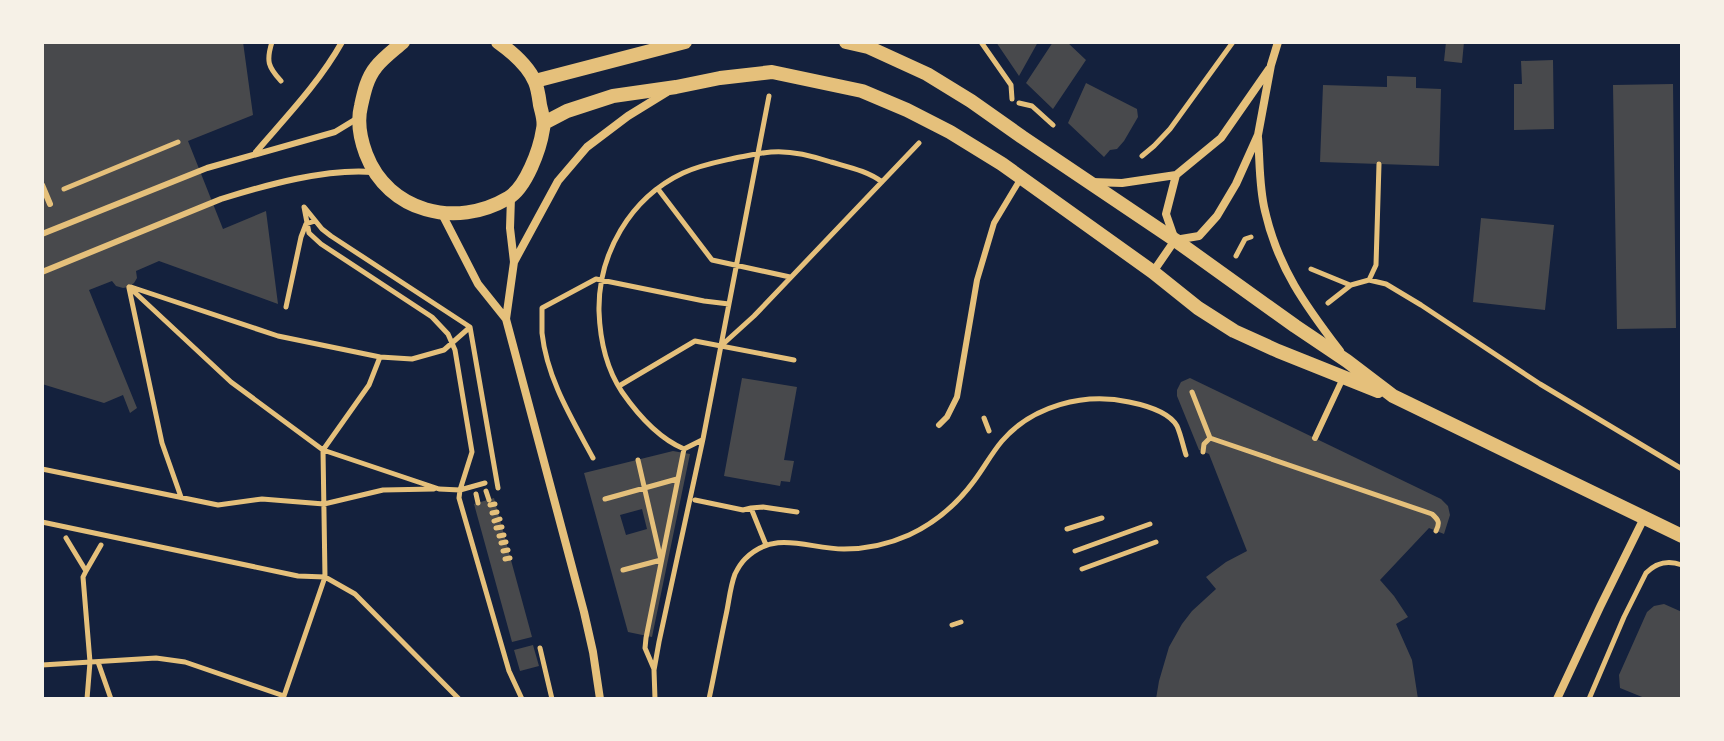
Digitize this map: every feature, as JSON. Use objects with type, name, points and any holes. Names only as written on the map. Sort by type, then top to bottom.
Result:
[{"type":"street","points":[[403,42],[376,67],[366,84],[358,118],[362,144],[373,172],[394,194],[408,203],[442,214],[475,212],[511,197],[540,150],[544,123],[535,81],[516,54],[498,42]]},
{"type":"street","points":[[535,81],[685,42]]},
{"type":"street","points":[[846,42],[868,47],[927,74],[971,101],[1175,240],[1393,396]]},
{"type":"street","points":[[1153,272],[1175,240],[1199,236],[1217,216],[1236,184],[1258,135],[1278,42]]},
{"type":"street","points":[[1088,182],[1122,183],[1176,175],[1221,138],[1271,65]]},
{"type":"street","points":[[544,123],[567,111],[613,96],[772,72],[862,91],[950,132],[1021,178],[1234,331],[1393,396],[1682,536]]},
{"type":"street","points":[[514,262],[558,181],[587,147],[628,116],[676,87]]},
{"type":"street","points":[[1258,135],[1264,208],[1289,279],[1347,361]]},
{"type":"street","points":[[1175,240],[1166,214],[1176,175]]},
{"type":"street","points":[[511,197],[510,228],[514,262],[506,319],[584,612],[600,699]]},
{"type":"street","points":[[442,214],[478,284],[506,319]]},
{"type":"street","points":[[1557,699],[1644,518]]},
{"type":"lane","points":[[255,153],[308,92],[342,42]]},
{"type":"lane","points":[[42,234],[207,168],[335,132],[358,118]]},
{"type":"lane","points":[[42,272],[221,199],[351,170],[373,172]]},
{"type":"lane","points":[[939,425],[947,417],[957,397],[977,280],[994,223],[1021,178]]},
{"type":"lane","points":[[42,187],[48,200]]},
{"type":"lane","points":[[1315,438],[1343,378]]},
{"type":"path","points":[[272,42],[269,66],[281,81]]},
{"type":"path","points":[[981,42],[1011,85],[1012,101]]},
{"type":"path","points":[[1132,162],[1170,129],[1233,42]]},
{"type":"path","points":[[655,699],[654,670],[659,642],[738,266],[771,87]]},
{"type":"path","points":[[1000,99],[1032,106],[1058,129]]},
{"type":"path","points":[[48,200],[178,142]]},
{"type":"path","points":[[722,345],[754,316],[920,142]]},
{"type":"path","points":[[703,439],[684,449],[674,445],[632,406],[610,371],[601,339],[601,281],[607,258],[622,228],[640,205],[679,175],[715,162],[759,154],[773,152],[821,158],[851,167],[882,182]]},
{"type":"path","points":[[1369,280],[1376,265],[1379,164]]},
{"type":"path","points":[[658,189],[712,260],[790,277]]},
{"type":"path","points":[[303,199],[309,233],[432,317],[452,343],[458,360],[472,452],[459,498],[509,671],[522,699]]},
{"type":"path","points":[[304,207],[331,236],[470,327],[498,488]]},
{"type":"path","points":[[306,224],[315,221]]},
{"type":"path","points":[[286,307],[306,224]]},
{"type":"path","points":[[1309,277],[1303,266],[1351,285]]},
{"type":"path","points":[[593,458],[560,396],[549,364],[542,333],[542,308],[596,279],[729,304]]},
{"type":"path","points":[[1321,295],[1328,303],[1351,285],[1369,280],[1386,284],[1540,384],[1682,469]]},
{"type":"path","points":[[129,287],[278,336],[380,357],[412,359],[444,350],[470,327]]},
{"type":"path","points":[[129,287],[231,382],[323,450],[439,489]]},
{"type":"path","points":[[129,287],[162,443],[181,497]]},
{"type":"path","points":[[619,386],[695,341],[794,360]]},
{"type":"path","points":[[42,665],[156,658],[185,662],[284,697],[325,577],[323,450],[369,385],[380,357]]},
{"type":"path","points":[[1192,392],[1210,438],[1432,514],[1438,519],[1436,531]]},
{"type":"path","points":[[709,699],[736,571],[753,552],[766,545],[792,542],[845,549],[875,545],[909,535],[951,507],[975,480],[1005,437],[1028,419],[1077,400],[1116,399],[1147,406],[1163,414],[1177,426],[1186,455]]},
{"type":"path","points":[[984,418],[989,431]]},
{"type":"path","points":[[1203,452],[1204,444],[1210,438]]},
{"type":"path","points":[[654,670],[645,648],[684,449]]},
{"type":"path","points":[[638,460],[661,560]]},
{"type":"path","points":[[42,469],[218,505],[262,499],[324,504],[383,490],[486,487],[491,503]]},
{"type":"path","points":[[605,499],[678,479]]},
{"type":"path","points":[[476,494],[478,503]]},
{"type":"path","points":[[695,500],[743,510],[775,508],[797,512]]},
{"type":"path","points":[[751,508],[766,545]]},
{"type":"path","points":[[1067,529],[1102,518]]},
{"type":"path","points":[[42,522],[298,576],[325,577],[355,594],[459,699]]},
{"type":"path","points":[[1075,551],[1150,524]]},
{"type":"path","points":[[66,538],[86,571]]},
{"type":"path","points":[[1082,569],[1156,542]]},
{"type":"path","points":[[87,699],[90,662],[83,577],[101,545]]},
{"type":"path","points":[[623,570],[661,560]]},
{"type":"path","points":[[1589,699],[1646,573],[1665,562],[1682,565]]},
{"type":"path","points":[[952,625],[961,622]]},
{"type":"path","points":[[540,648],[552,699]]},
{"type":"path","points":[[98,662],[111,699]]},
{"type":"building","points":[[42,42],[243,42],[253,115],[188,141],[223,229],[266,211],[278,304],[159,261],[136,271],[137,278],[129,287],[116,286],[112,281],[89,290],[137,408],[130,413],[123,395],[104,403],[42,384]]},
{"type":"building","points":[[996,42],[1038,42],[1019,76]]},
{"type":"building","points":[[1053,42],[1067,42],[1086,60],[1053,109],[1026,83]]},
{"type":"building","points":[[1446,42],[1464,42],[1462,63],[1444,61]]},
{"type":"building","points":[[1553,60],[1554,129],[1514,130],[1514,84],[1522,84],[1521,61]]},
{"type":"building","points":[[1387,76],[1416,77],[1416,88],[1441,89],[1439,166],[1320,162],[1323,85],[1387,87]]},
{"type":"building","points":[[1086,83],[1137,109],[1138,117],[1124,141],[1104,157],[1068,123]]},
{"type":"building","points":[[1673,84],[1676,328],[1617,329],[1613,85]]},
{"type":"building","points":[[1481,218],[1554,225],[1545,310],[1473,302]]},
{"type":"building","points":[[742,378],[797,387],[784,460],[794,461],[790,482],[781,481],[780,486],[724,476]]},
{"type":"building","points":[[1190,378],[1441,499],[1448,506],[1450,515],[1444,534],[1429,528],[1380,580],[1408,617],[1396,624],[1412,660],[1418,699],[1156,699],[1169,647],[1192,611],[1216,589],[1206,577],[1247,551],[1209,454],[1199,450],[1177,396],[1181,382]]},
{"type":"building","points":[[673,451],[690,454],[652,637],[628,632],[584,473]],"holes":[[[642,509],[647,529],[626,535],[620,515]]]},
{"type":"building","points":[[494,498],[532,637],[512,642],[474,504]]},
{"type":"building","points":[[1664,604],[1682,612],[1682,696],[1681,699],[1647,699],[1620,688],[1619,675],[1647,612],[1654,606]]},
{"type":"building","points":[[533,645],[539,666],[520,671],[514,650]]}]
